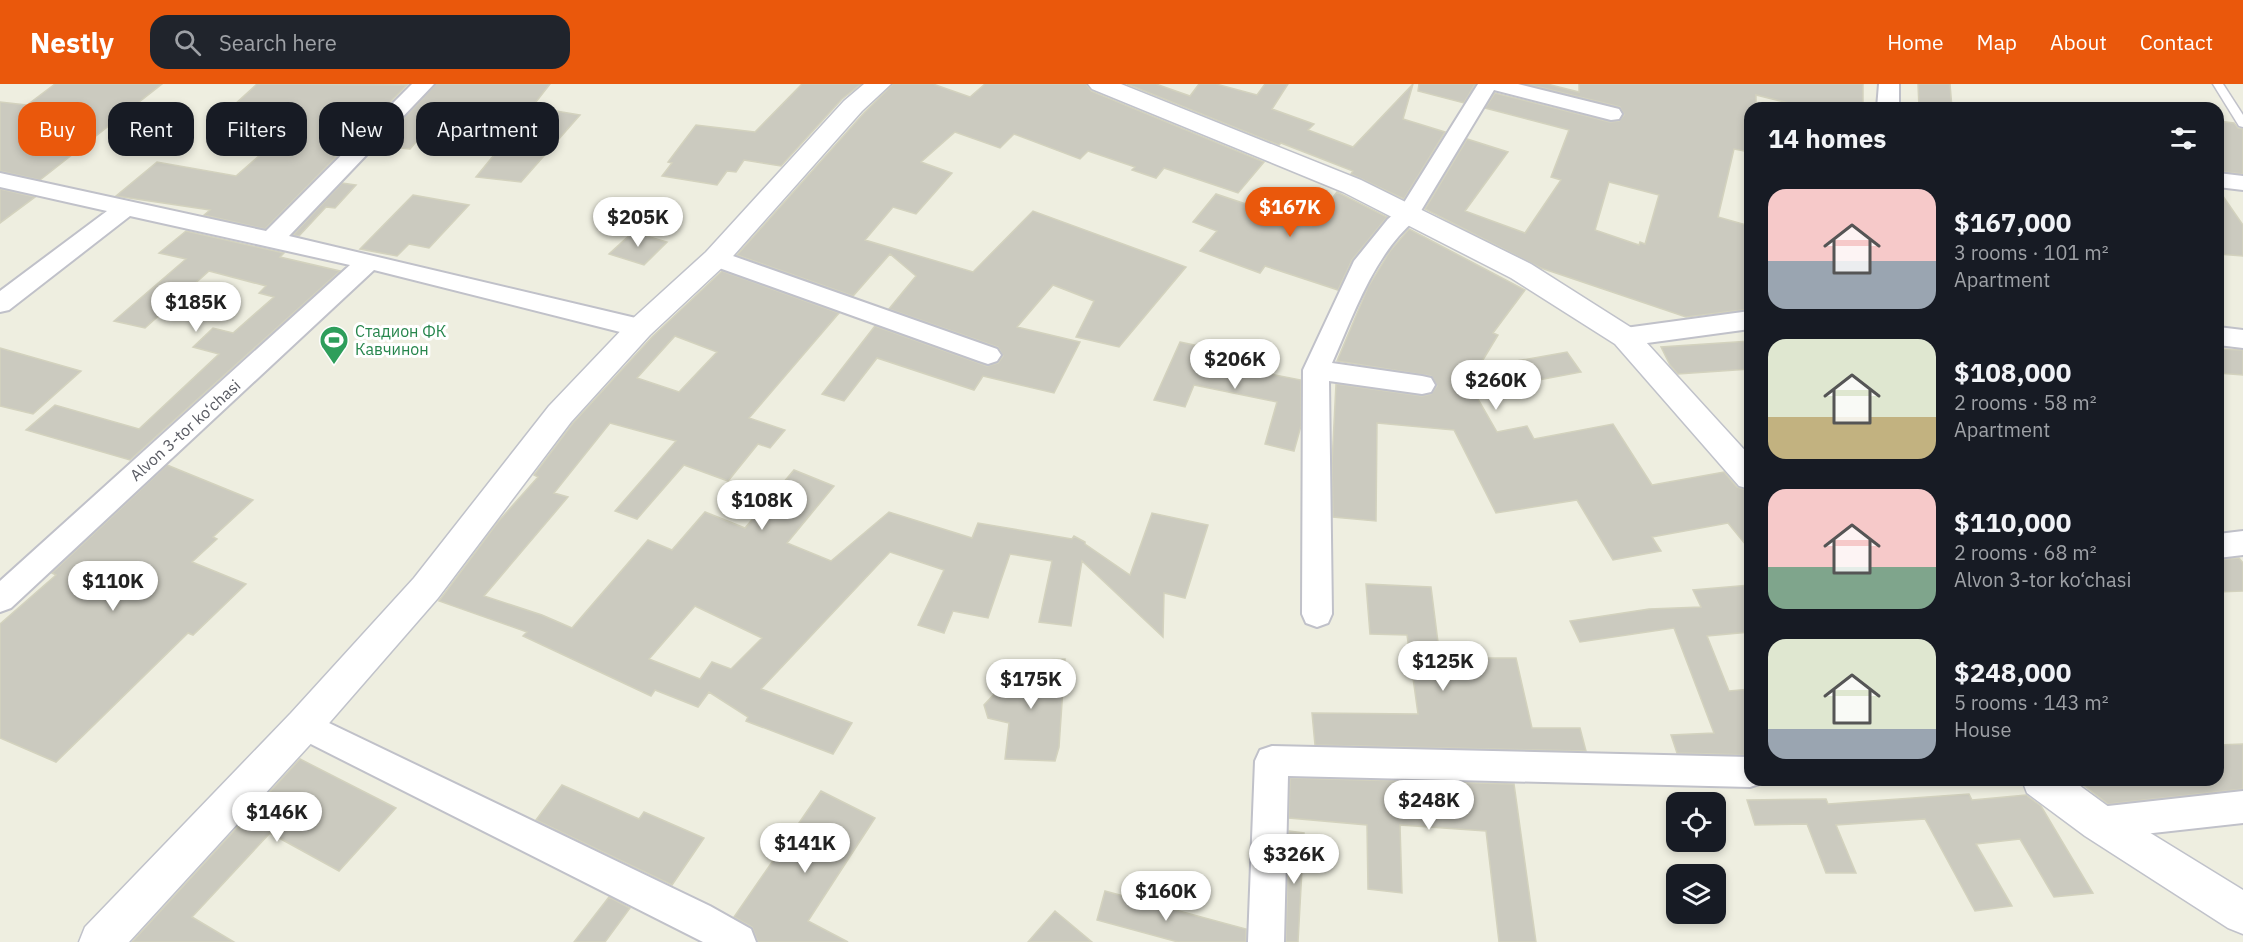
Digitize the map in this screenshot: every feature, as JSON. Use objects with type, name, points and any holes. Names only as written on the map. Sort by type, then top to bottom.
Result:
[{"type":"street","points":[[271,240],[424,84]]},
{"type":"street","points":[[100,942],[304,725],[426,588],[560,414],[640,328],[716,258],[853,106],[879,84]]},
{"type":"street","points":[[1100,84],[1352,186],[1521,272],[1625,337],[1744,470]]},
{"type":"street","points":[[1317,614],[1316,370],[1366,261],[1396,224],[1408,214],[1488,84]]},
{"type":"street","points":[[1494,84],[1611,114]]},
{"type":"street","points":[[1888,102],[1889,84]]},
{"type":"street","points":[[0,180],[369,261],[640,328]]},
{"type":"street","points":[[2224,181],[2243,183]]},
{"type":"street","points":[[0,304],[125,208]]},
{"type":"street","points":[[716,258],[988,356]]},
{"type":"street","name":"Alvon 3-tor ko‘chasi","points":[[0,599],[369,261]]},
{"type":"street","points":[[1625,337],[1744,321]]},
{"type":"street","points":[[2224,337],[2243,339]]},
{"type":"street","points":[[1316,370],[1422,385]]},
{"type":"street","points":[[2224,545],[2243,543]]},
{"type":"street","points":[[304,725],[697,919],[738,942]]},
{"type":"street","points":[[1266,942],[1272,761],[1744,772]]},
{"type":"street","points":[[2049,786],[2099,823],[2243,913]]},
{"type":"street","points":[[2099,823],[2243,807]]},
{"type":"lane","points":[[2218,84],[2243,124]]},
{"type":"building","points":[[55,84],[162,84],[139,102],[108,102],[108,126],[96,136],[96,102],[31,102]]},
{"type":"building","points":[[257,84],[407,85],[390,102],[319,102],[319,156],[337,156],[265,229],[204,215],[210,210],[116,196],[157,162],[236,176],[259,156],[307,156],[307,102],[237,102]]},
{"type":"building","points":[[436,84],[550,84],[536,102],[419,102]]},
{"type":"building","points":[[802,84],[861,84],[842,99],[781,166],[744,160],[736,172],[727,171],[717,185],[662,176],[672,163],[668,162],[696,125],[755,132]]},
{"type":"building","points":[[893,84],[933,84],[970,97],[985,84],[1086,84],[1091,91],[1264,162],[1238,193],[1164,168],[1156,178],[1132,170],[1135,167],[1088,151],[1080,159],[1014,134],[1000,148],[955,132],[921,162],[952,173],[916,214],[893,207],[865,240],[973,272],[1033,211],[1186,267],[1119,347],[1076,337],[1094,301],[1053,285],[1017,327],[1080,342],[1054,393],[983,376],[974,390],[877,358],[844,401],[822,394],[875,326],[987,366],[998,363],[1003,356],[998,347],[889,309],[916,276],[890,254],[853,296],[737,255],[864,113]]},
{"type":"building","points":[[1127,84],[1156,84],[1190,96],[1199,84],[1216,84],[1257,95],[1265,84],[1288,84],[1272,109],[1314,124],[1308,130],[1353,147],[1413,84],[1403,119],[1445,132],[1404,199],[1351,174],[1353,171],[1281,143],[1279,145]]},
{"type":"building","points":[[1419,84],[1475,84],[1464,103],[1418,91]]},
{"type":"building","points":[[1527,84],[1547,84],[1579,92],[1579,84],[1863,84],[1863,102],[1785,102],[1756,95],[1756,102],[1744,102],[1744,151],[1734,149],[1718,217],[1744,224],[1744,310],[1686,317],[1541,268],[1425,209],[1467,139],[1508,152],[1465,211],[1525,233],[1561,180],[1551,177],[1569,130],[1485,108],[1495,93],[1610,122],[1619,121],[1624,115],[1620,107]],"holes":[[[1609,182],[1659,195],[1645,244],[1640,242],[1639,245],[1595,230]]]},
{"type":"building","points":[[1918,84],[1950,84],[1952,102],[1919,102]]},
{"type":"building","points":[[0,102],[18,104],[18,156],[70,156],[40,180],[0,171]]},
{"type":"building","points":[[416,105],[416,142],[410,149],[404,148],[404,118]]},
{"type":"building","points":[[559,112],[580,115],[559,139]]},
{"type":"building","points":[[2224,122],[2234,123],[2238,128],[2243,129],[2243,174],[2224,172]]},
{"type":"building","points":[[493,156],[544,156],[521,182],[476,177]]},
{"type":"building","points":[[342,183],[356,185],[335,208],[326,207],[299,236],[293,235]]},
{"type":"building","points":[[0,189],[35,197],[0,223]]},
{"type":"building","points":[[1337,192],[1387,217],[1352,260],[1338,290],[1265,266],[1260,273],[1200,251],[1217,231],[1193,222],[1216,194],[1311,226]]},
{"type":"building","points":[[413,195],[469,205],[429,248],[409,244],[397,256],[360,249]]},
{"type":"building","points":[[2224,198],[2243,225],[2243,256],[2224,254]]},
{"type":"building","points":[[1409,229],[1525,290],[1493,333],[1498,335],[1478,368],[1567,352],[1581,372],[1474,392],[1497,432],[1527,426],[1534,439],[1613,424],[1652,485],[1724,472],[1737,487],[1744,489],[1744,543],[1728,523],[1652,537],[1661,551],[1613,560],[1577,500],[1496,513],[1454,430],[1377,423],[1376,521],[1333,517],[1332,463],[1336,384],[1422,396],[1431,394],[1437,386],[1431,376],[1337,361],[1368,287],[1390,251]]},
{"type":"building","points":[[186,231],[284,253],[280,257],[340,271],[130,460],[26,430],[55,405],[139,429],[219,354],[193,347],[213,328],[233,333],[274,297],[259,293],[266,286],[209,271],[145,328],[114,321],[186,259],[159,253]]},
{"type":"building","points":[[633,232],[667,242],[644,265],[609,254]]},
{"type":"building","points":[[722,271],[839,313],[749,418],[785,430],[770,448],[758,444],[728,481],[684,465],[637,519],[615,511],[676,441],[610,423],[554,493],[568,497],[484,596],[542,615],[572,628],[648,540],[672,550],[705,512],[745,528],[794,470],[834,486],[787,543],[831,561],[889,512],[972,538],[978,523],[1072,539],[1074,536],[1130,575],[1152,513],[1208,525],[1185,598],[1164,593],[1163,637],[1082,561],[1071,626],[1039,622],[1052,561],[1010,554],[988,618],[953,611],[944,633],[918,625],[944,570],[890,552],[761,689],[852,723],[833,754],[746,721],[748,717],[709,692],[698,707],[655,690],[651,696],[523,636],[527,632],[439,601],[498,522],[538,477],[534,475],[573,423],[652,337]],"holes":[[[675,336],[717,352],[679,392],[637,378]],[[695,606],[762,638],[731,669],[712,662],[700,679],[649,659]]]},
{"type":"building","points":[[1744,341],[1744,369],[1678,374],[1670,365],[1661,347]]},
{"type":"building","points":[[1180,342],[1209,348],[1203,361],[1301,380],[1301,426],[1294,451],[1265,444],[1277,402],[1194,385],[1185,407],[1154,400]]},
{"type":"building","points":[[0,348],[81,371],[33,414],[0,406]]},
{"type":"building","points":[[2224,349],[2243,350],[2243,375],[2224,373]]},
{"type":"building","points":[[167,465],[253,500],[213,537],[217,539],[192,562],[246,584],[193,635],[188,633],[56,762],[0,738],[0,624],[56,575],[52,573]]},
{"type":"building","points":[[2239,558],[2243,563],[2243,591],[2224,592],[2224,559]]},
{"type":"building","points":[[1366,584],[1431,587],[1440,658],[1516,658],[1532,728],[1580,728],[1586,751],[1315,745],[1312,713],[1418,714],[1407,635],[1370,634]]},
{"type":"building","points":[[1744,586],[1744,633],[1707,636],[1729,691],[1744,690],[1744,755],[1677,753],[1671,735],[1714,733],[1674,628],[1580,642],[1570,621],[1649,609],[1701,607],[1693,590]]},
{"type":"building","points":[[1065,659],[1059,747],[1055,761],[1005,759],[1009,723],[988,718],[984,705],[1025,661]]},
{"type":"building","points":[[2243,744],[2243,789],[2108,804],[2085,786],[2224,786],[2224,745]]},
{"type":"building","points":[[300,759],[396,808],[339,871],[270,833],[192,917],[234,942],[132,942]]},
{"type":"building","points":[[1290,778],[1514,784],[1536,942],[1499,942],[1486,831],[1400,825],[1402,893],[1368,889],[1367,825],[1289,818]]},
{"type":"building","points":[[562,785],[639,819],[644,812],[704,838],[672,885],[536,820]]},
{"type":"building","points":[[821,791],[875,818],[808,921],[848,942],[758,942],[752,927],[734,917]]},
{"type":"building","points":[[1969,794],[1972,800],[2026,795],[2041,806],[2093,893],[2054,897],[2020,839],[1976,844],[2012,906],[1975,911],[1925,819],[1836,825],[1856,873],[1826,873],[1807,824],[1755,825],[1747,800],[1826,799],[1828,804]]},
{"type":"building","points":[[1289,831],[1304,833],[1298,942],[1286,942]]},
{"type":"building","points":[[1105,891],[1246,929],[1246,942],[1178,942],[1097,920]]},
{"type":"building","points":[[609,897],[630,908],[605,942],[574,942]]},
{"type":"building","points":[[1055,911],[1092,942],[1028,942]]},
{"type":"place","name":"Стадион ФК Кавчинон","points":[[334,366]]}]
